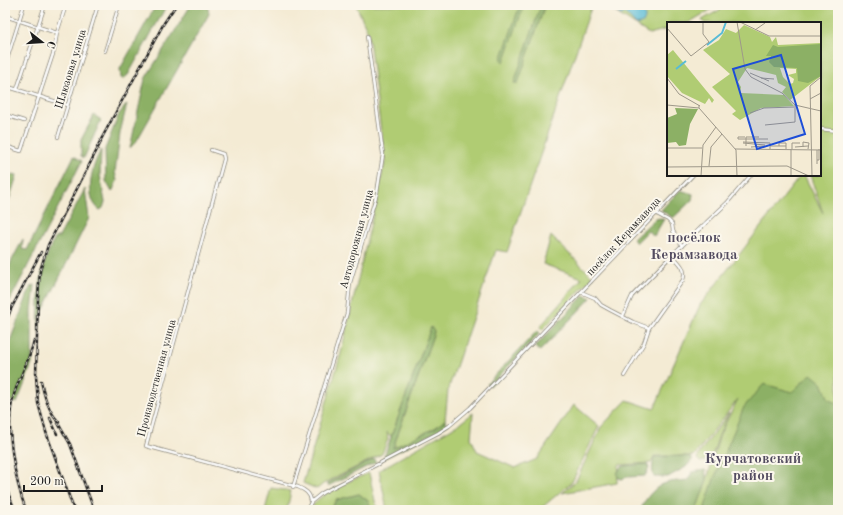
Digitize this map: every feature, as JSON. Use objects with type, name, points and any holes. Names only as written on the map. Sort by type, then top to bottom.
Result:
[{"type":"street","points":[[5,66],[24,5]]},
{"type":"street","points":[[18,89],[45,5]]},
{"type":"street","points":[[5,146],[21,151],[54,51],[57,33],[66,5]]},
{"type":"street","name":"Шлюзовая улица","points":[[58,138],[98,5]]},
{"type":"street","points":[[105,51],[119,5]]},
{"type":"street","points":[[5,16],[57,33]]},
{"type":"street","name":"Автодорожная улица","points":[[293,486],[347,313],[350,283],[374,204],[383,154],[367,36]]},
{"type":"street","points":[[5,86],[67,105]]},
{"type":"street","points":[[5,115],[24,121]]},
{"type":"street","points":[[822,129],[838,131]]},
{"type":"street","name":"Производственная улица","points":[[211,150],[223,154],[224,159],[146,446],[293,486],[309,493],[311,502]]},
{"type":"street","name":"посёлок Керамзавода","points":[[581,292],[692,176]]},
{"type":"street","points":[[623,316],[632,296],[672,255],[727,203],[750,176]]},
{"type":"street","points":[[655,213],[672,224],[673,230],[682,246]]},
{"type":"street","points":[[624,376],[644,343],[649,328],[672,297],[685,275],[685,270],[672,255]]},
{"type":"street","points":[[307,510],[311,502],[322,493],[449,426],[480,399],[581,292],[595,298],[601,305],[633,322],[649,328]]},
{"type":"green space","points":[[156,5],[167,5],[128,75],[123,79],[121,78],[120,69]]},
{"type":"green space","points":[[191,5],[206,5],[209,14],[136,142],[130,148],[145,79]]},
{"type":"green space","points":[[356,5],[592,5],[507,252],[496,250],[448,390],[445,420],[435,428],[393,448],[434,332],[431,328],[391,437],[387,432],[388,439],[382,454],[323,484],[317,489],[303,483],[341,353],[385,162],[368,32]]},
{"type":"green space","points":[[520,5],[524,5],[504,62],[501,60]]},
{"type":"green space","points":[[541,5],[545,5],[518,83],[514,83]]},
{"type":"green space","points":[[604,5],[719,5],[690,22],[667,22],[667,29],[649,34]]},
{"type":"green space","points":[[728,5],[838,5],[838,510],[696,510],[720,434],[738,399],[694,456],[654,456],[651,463],[619,465],[617,483],[562,493],[576,481],[601,427],[627,400],[654,409],[700,305],[800,176],[804,176],[823,213],[810,176],[821,176],[821,22],[703,22],[702,20]]},
{"type":"green space","points":[[127,104],[120,133],[115,172],[117,181],[112,192],[106,181],[105,149],[119,114]]},
{"type":"green space","points":[[94,115],[101,120],[84,158],[81,156],[81,140]]},
{"type":"green space","points":[[101,150],[100,175],[105,202],[103,208],[100,210],[95,205],[90,190],[92,172]]},
{"type":"green space","points":[[74,156],[82,161],[5,310],[5,281],[11,262],[23,239],[22,249],[27,250]]},
{"type":"green space","points":[[13,174],[17,175],[5,214],[5,204],[8,193],[5,192],[5,178]]},
{"type":"green space","points":[[85,189],[89,218],[40,317],[39,332],[39,295],[42,271],[50,248],[56,237],[59,237]]},
{"type":"green space","points":[[680,190],[693,194],[692,200],[673,218],[661,210]]},
{"type":"green space","points":[[655,219],[664,219],[654,236],[648,231],[636,243],[633,239]]},
{"type":"green space","points":[[551,236],[593,277],[542,330],[540,327],[582,278],[543,264]]},
{"type":"green space","points":[[35,285],[32,311],[32,364],[17,403],[6,399],[5,401],[5,354],[31,286]]},
{"type":"green space","points":[[584,295],[591,298],[540,351],[535,347]]},
{"type":"green space","points":[[431,327],[434,332],[393,448],[435,428],[445,420],[448,424],[438,431],[383,459]]},
{"type":"green space","points":[[537,331],[540,333],[490,386],[487,384]]},
{"type":"green space","points":[[811,374],[822,383],[829,400],[838,403],[838,510],[704,510],[714,479],[744,407],[764,384],[792,392]]},
{"type":"green space","points":[[574,405],[599,426],[572,482],[539,510],[387,510],[379,470],[459,424],[473,413],[471,438],[477,451],[515,468],[537,459]]},
{"type":"green space","points":[[729,413],[719,435],[711,459],[700,462],[697,459],[700,452]]},
{"type":"green space","points":[[654,457],[691,457],[693,459],[686,467],[668,477],[654,477],[652,469]]},
{"type":"green space","points":[[374,459],[376,462],[328,486],[328,483]]},
{"type":"green space","points":[[647,464],[649,468],[645,476],[627,477],[622,479],[618,478],[617,474],[620,468],[624,466]]},
{"type":"green space","points":[[705,470],[707,480],[696,510],[641,510],[646,499],[663,484],[688,480],[692,472]]},
{"type":"green space","points":[[369,473],[377,510],[372,510],[368,501],[359,494],[336,500],[331,510],[311,510],[314,504],[327,493],[345,483]]},
{"type":"green space","points":[[271,488],[291,491],[287,510],[265,510]]},
{"type":"green space","points":[[359,494],[368,501],[372,510],[331,510],[336,500]]},
{"type":"water","points":[[608,5],[638,5],[645,16],[643,23],[636,25],[625,13],[621,15],[613,10],[608,10]]},
{"type":"railway","points":[[97,147],[164,23],[176,5]]},
{"type":"railway","points":[[74,510],[46,432],[38,403],[36,376],[38,297],[40,271],[48,245],[101,142]]},
{"type":"railway","points":[[5,324],[11,309],[41,252]]},
{"type":"railway","points":[[26,510],[18,484],[12,454],[10,424],[13,398],[30,355],[34,340]]},
{"type":"railway","points":[[41,381],[49,408],[59,422]]},
{"type":"railway","points":[[50,418],[57,434]]},
{"type":"railway","points":[[55,418],[70,444],[94,510]]},
{"type":"railway","points":[[8,493],[15,510]]},
{"type":"district","name":"посёлок Керамзавода","points":[[694,246]]},
{"type":"district","name":"Курчатовский район","points":[[753,466]]}]
